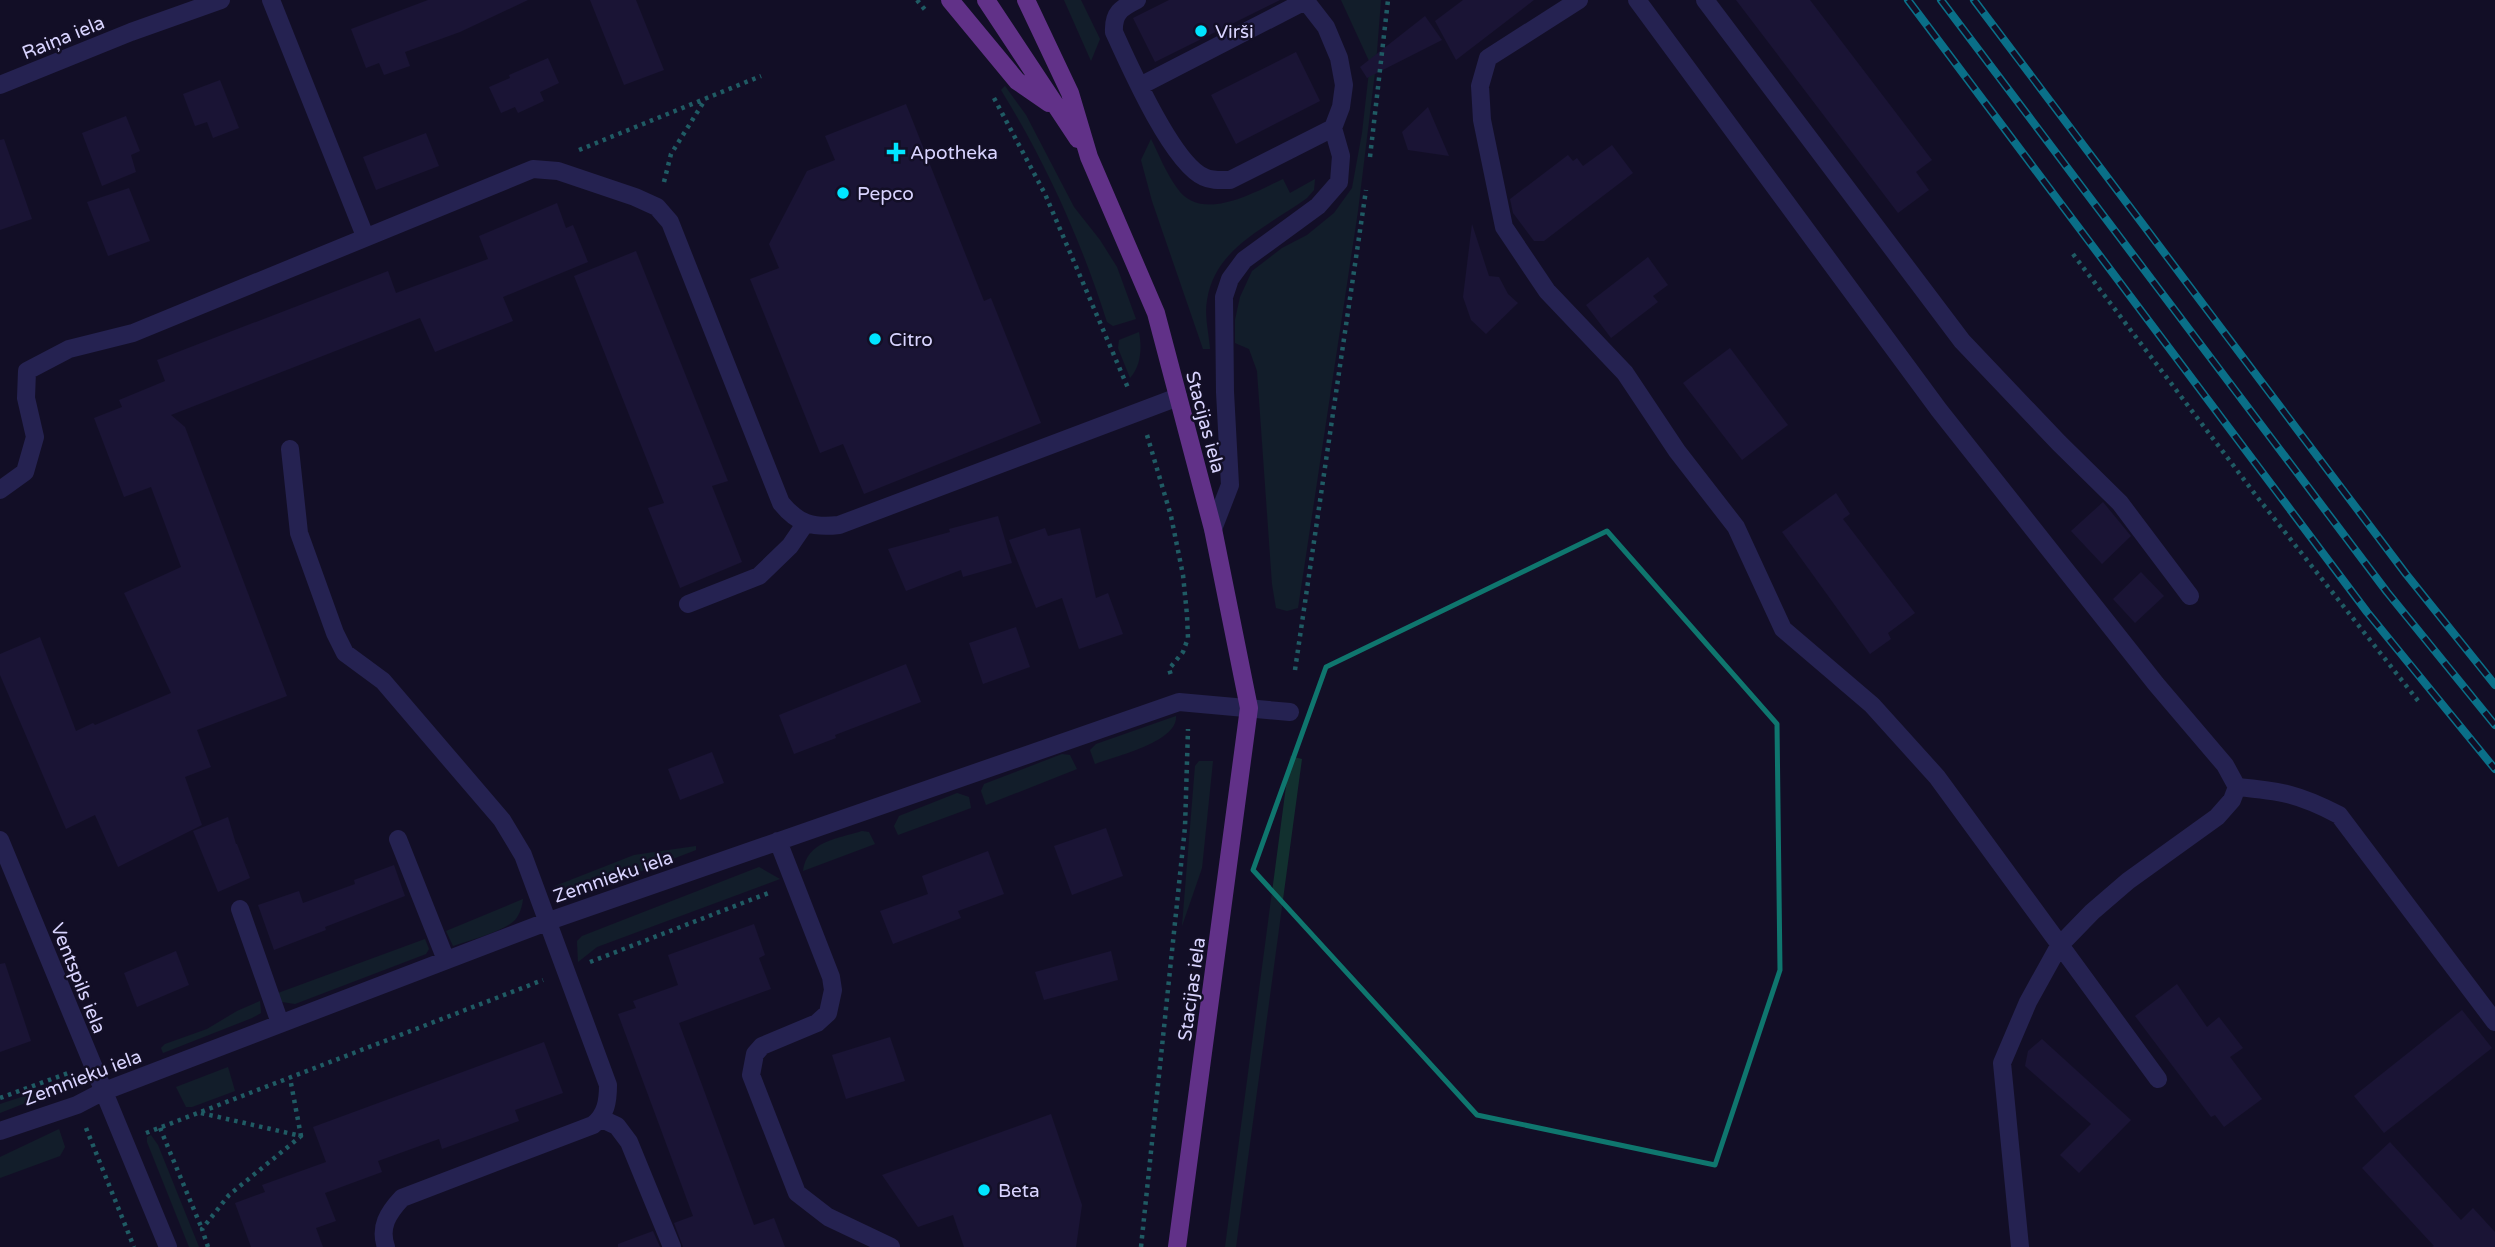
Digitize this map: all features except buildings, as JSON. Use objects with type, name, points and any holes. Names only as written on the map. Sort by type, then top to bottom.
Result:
[{"type":"main road","points":[[950,0],[1017,80],[1058,108]]},
{"type":"main road","name":"Stacijas iela","points":[[986,0],[1089,157]]},
{"type":"main road","name":"Stacijas iela","points":[[1026,0],[1070,93],[1089,157],[1156,313],[1213,529],[1249,708],[1177,1247]]},
{"type":"street","name":"Raiņa iela","points":[[0,85],[131,32],[221,0]]},
{"type":"street","points":[[271,0],[365,236]]},
{"type":"street","points":[[1137,0],[1119,9],[1113,20],[1114,32],[1168,137],[1186,162],[1202,177],[1216,181],[1230,180],[1333,128]]},
{"type":"street","points":[[1140,86],[1305,0],[1326,27],[1339,58],[1344,85],[1341,107],[1333,128],[1341,156],[1339,183],[1318,206],[1244,260],[1230,279],[1224,297],[1230,485],[1213,529]]},
{"type":"street","points":[[1578,0],[1488,58],[1480,86],[1482,120],[1504,227],[1547,291],[1625,373],[1677,451],[1736,527],[1783,629],[1872,705],[1937,777],[2158,1080]]},
{"type":"street","points":[[1637,0],[1939,410],[2156,684],[2225,765],[2237,787],[2232,800],[2217,817],[2128,881],[2092,912],[2059,946],[2028,1002],[2002,1063],[2020,1247]]},
{"type":"street","points":[[1705,0],[1962,341],[2120,503],[2190,596]]},
{"type":"street","points":[[0,490],[25,472],[35,437],[26,398],[27,372],[69,349],[133,333],[533,169],[558,171],[657,207],[670,222],[781,503],[792,516],[805,524],[819,527],[839,526],[1178,397]]},
{"type":"street","points":[[290,449],[299,533],[335,633],[345,653],[383,681],[502,820],[523,855],[608,1085],[608,1100],[602,1119],[593,1125],[402,1198],[391,1209],[384,1224],[382,1236],[386,1247]]},
{"type":"street","points":[[688,604],[759,576],[790,546],[805,524]]},
{"type":"street","name":"Zemnieku iela","points":[[0,1130],[77,1105],[102,1091],[548,921],[1179,702],[1290,712]]},
{"type":"street","points":[[2237,787],[2281,790],[2339,815],[2495,1022]]},
{"type":"street","points":[[398,839],[446,960]]},
{"type":"street","name":"Ventspils iela","points":[[0,840],[167,1247]]},
{"type":"street","points":[[778,841],[831,977],[833,990],[828,1013],[817,1023],[762,1046],[755,1054],[751,1075],[797,1193],[828,1217],[891,1247]]},
{"type":"street","points":[[240,909],[280,1023]]},
{"type":"street","points":[[602,1119],[617,1126],[629,1142],[672,1247]]},
{"type":"path","points":[[1369,163],[1388,0]]},
{"type":"path","points":[[533,169],[761,76]]},
{"type":"path","points":[[657,207],[671,154],[704,101]]},
{"type":"path","points":[[1004,115],[1045,194],[1138,412],[1171,516],[1183,575],[1188,638],[1183,652],[1169,669]]},
{"type":"path","points":[[1296,670],[1366,189]]},
{"type":"path","points":[[2073,254],[2258,498],[2419,702]]},
{"type":"path","points":[[1142,1247],[1157,1079],[1179,897],[1189,735]]},
{"type":"path","points":[[124,1142],[795,883]]},
{"type":"path","points":[[0,1098],[91,1065]]},
{"type":"path","points":[[290,1078],[301,1136]]},
{"type":"path","points":[[77,1105],[134,1247]]},
{"type":"path","points":[[200,1113],[301,1136]]},
{"type":"path","points":[[160,1128],[208,1247]]},
{"type":"path","points":[[202,1228],[229,1195],[301,1136]]},
{"type":"highlighted area","points":[[1607,531],[1777,724],[1780,970],[1715,1165],[1477,1115],[1253,870],[1326,667]]},
{"type":"green space","points":[[1064,0],[1081,0],[1100,39],[1091,61]]},
{"type":"green space","points":[[1341,0],[1381,0],[1376,64],[1358,211],[1298,608],[1287,611],[1276,608],[1272,584],[1257,371],[1249,349],[1235,343],[1235,320],[1240,297],[1252,271],[1282,248],[1307,235],[1334,213],[1352,188],[1370,63]]},
{"type":"green space","points":[[1005,86],[1026,115],[1074,207],[1117,267],[1136,319],[1113,326],[1107,322],[1074,232],[1033,146],[1001,90]]},
{"type":"green space","points":[[1151,139],[1177,188],[1187,198],[1200,204],[1228,202],[1283,179],[1290,193],[1315,179],[1314,190],[1307,198],[1246,240],[1221,266],[1212,282],[1206,306],[1210,349],[1203,349],[1152,201],[1141,160]]},
{"type":"green space","points":[[1139,332],[1140,356],[1130,378],[1118,348],[1119,340]]},
{"type":"green space","points":[[1176,716],[1174,725],[1157,741],[1095,764],[1090,750],[1096,744]]},
{"type":"green space","points":[[1062,754],[1070,755],[1077,769],[986,805],[981,791],[984,784]]},
{"type":"green space","points":[[1290,756],[1302,759],[1236,1247],[1225,1247]]},
{"type":"green space","points":[[1199,761],[1213,761],[1202,868],[1182,926],[1195,766]]},
{"type":"green space","points":[[957,793],[969,797],[971,808],[898,835],[894,826],[899,816]]},
{"type":"green space","points":[[862,831],[869,832],[875,844],[803,871],[810,853],[817,847],[833,839]]},
{"type":"green space","points":[[696,846],[696,850],[582,894],[567,895],[555,886],[634,855]]},
{"type":"green space","points":[[759,867],[780,879],[597,947],[578,962],[577,941],[582,936]]},
{"type":"green space","points":[[523,899],[518,915],[510,924],[453,946],[446,931]]},
{"type":"green space","points":[[425,939],[429,949],[426,954],[295,1004],[282,1002],[278,993]]},
{"type":"green space","points":[[260,1001],[261,1013],[252,1018],[163,1053],[161,1048],[165,1044],[207,1029]]},
{"type":"green space","points":[[228,1067],[235,1091],[186,1107],[176,1087]]},
{"type":"green space","points":[[43,1090],[46,1095],[0,1113],[0,1104]]},
{"type":"green space","points":[[59,1129],[65,1147],[60,1156],[0,1178],[0,1157]]},
{"type":"green space","points":[[151,1135],[158,1145],[199,1247],[189,1247],[147,1142],[147,1137]]},
{"type":"railway","points":[[1908,0],[2367,612],[2495,769]]},
{"type":"railway","points":[[1941,0],[2387,592],[2495,725]]},
{"type":"railway","points":[[1974,0],[2406,574],[2495,685]]},
{"type":"place","name":"Virši","points":[[1201,31]]},
{"type":"place","name":"Apotheka","points":[[896,152]]},
{"type":"place","name":"Pepco","points":[[843,193]]},
{"type":"place","name":"Citro","points":[[875,339]]},
{"type":"place","name":"Beta","points":[[984,1190]]}]
